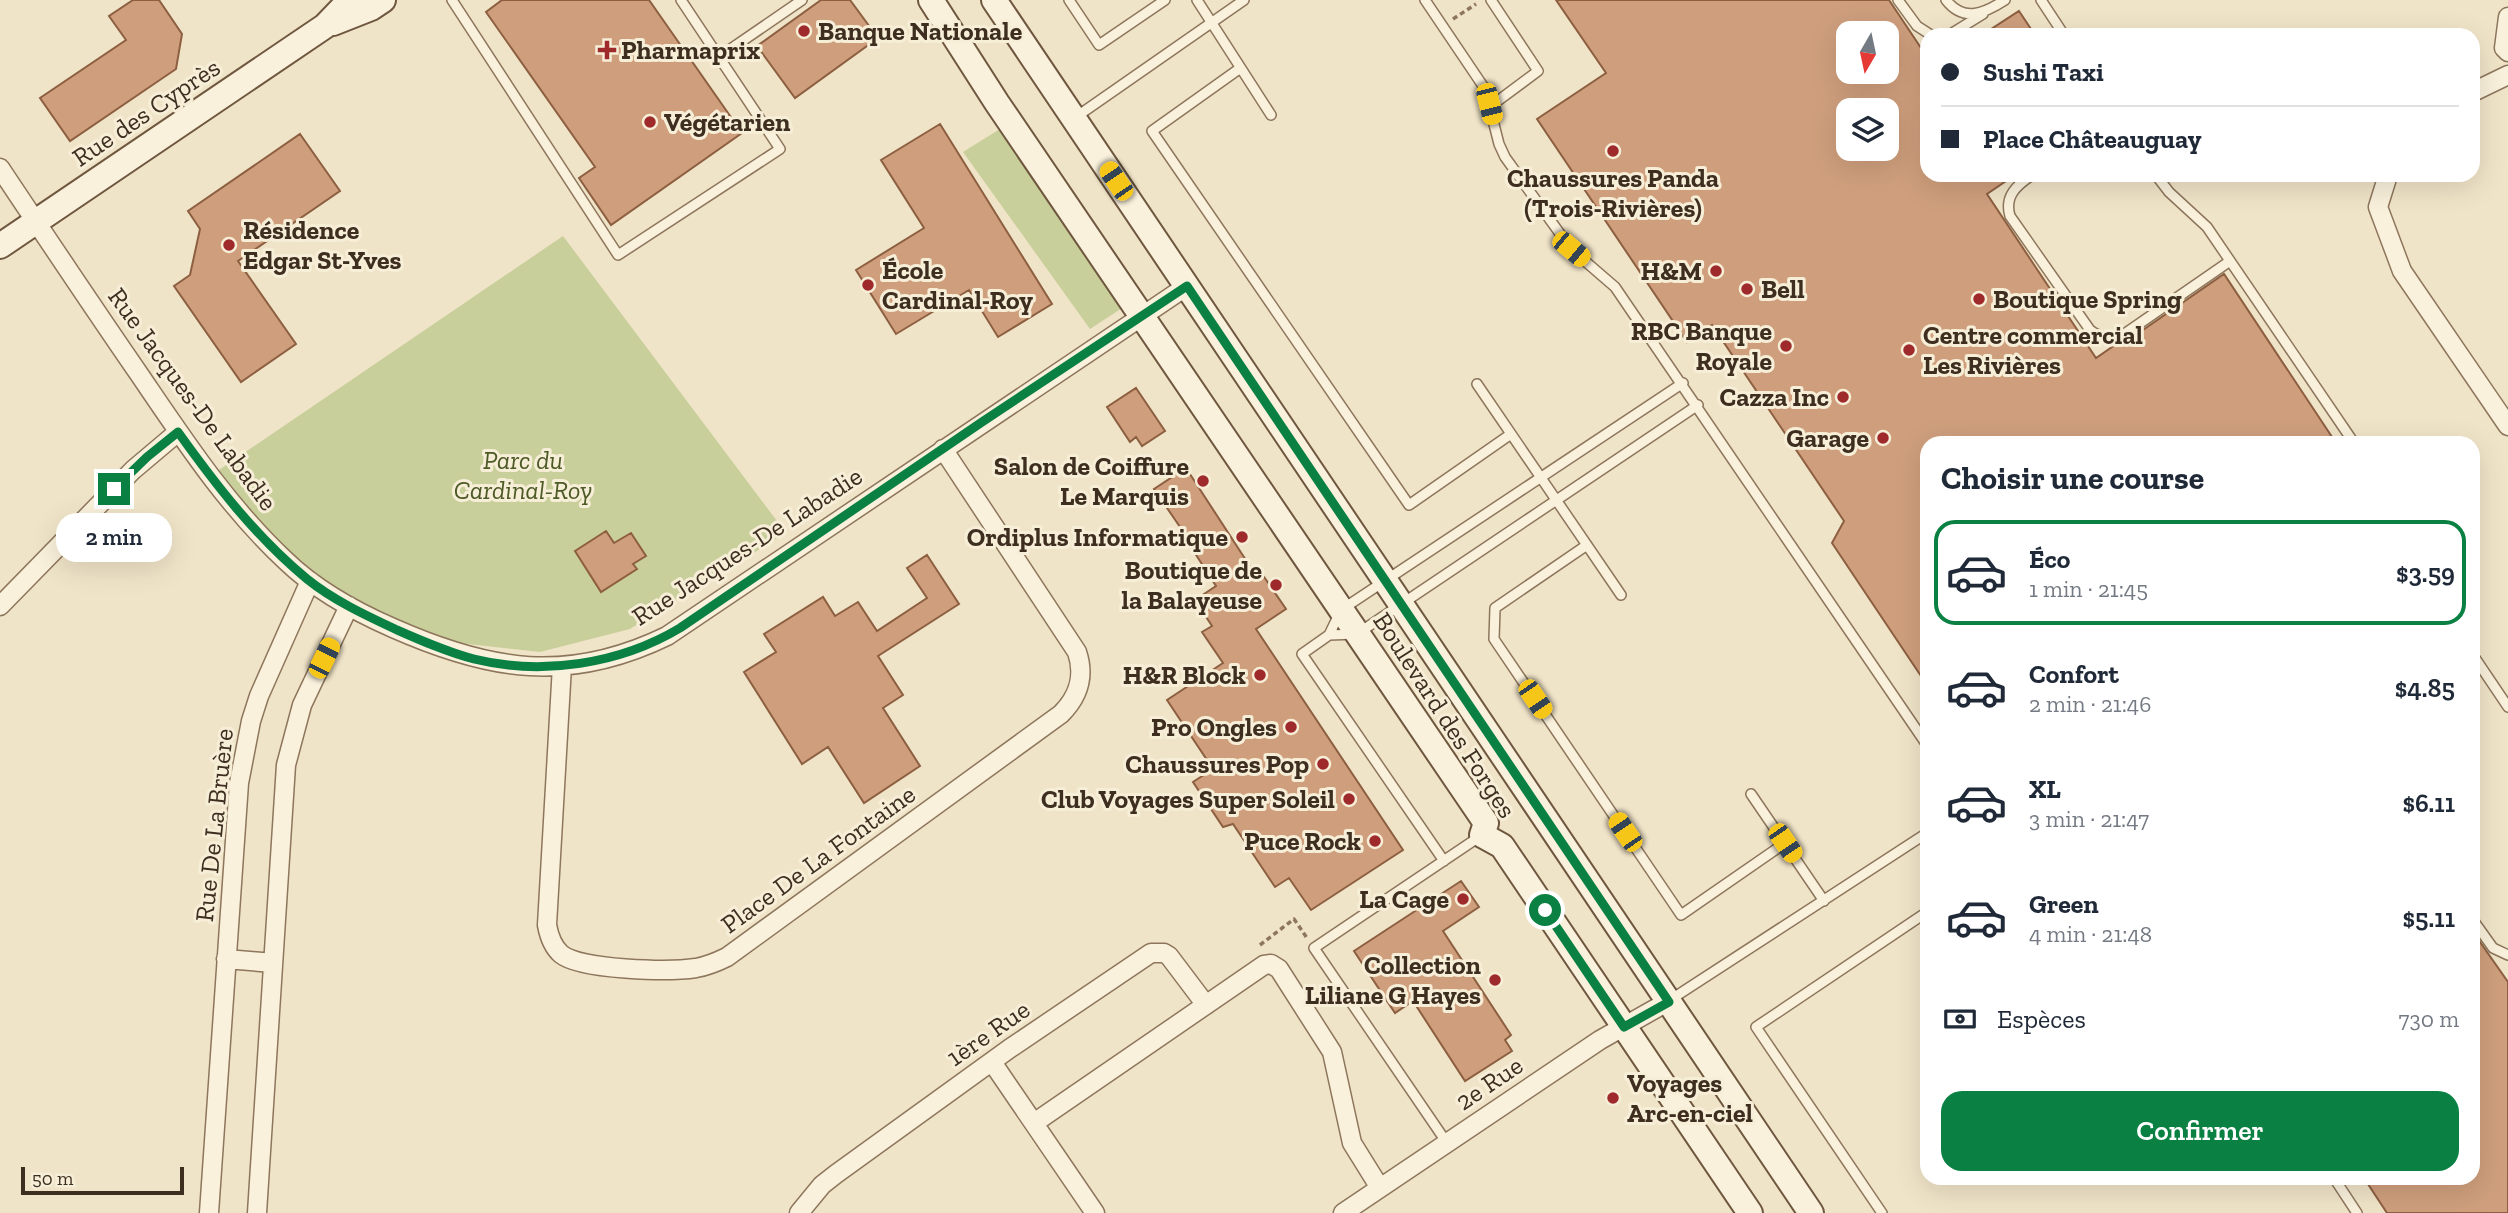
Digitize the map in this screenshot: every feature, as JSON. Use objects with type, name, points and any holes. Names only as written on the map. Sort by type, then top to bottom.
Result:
[{"type":"main road","name":"Rue des Cyprès","points":[[0,246],[325,26],[350,0]]},
{"type":"main road","name":"Rue des Cyprès","points":[[325,26],[371,8],[383,0]]},
{"type":"main road","name":"Boulevard des Forges","points":[[931,0],[997,103],[1486,823],[1482,835],[1502,846],[1750,1213]]},
{"type":"main road","name":"Boulevard des Forges","points":[[994,0],[1811,1213]]},
{"type":"street","points":[[2508,17],[2504,48],[2508,52]]},
{"type":"street","points":[[2480,89],[2508,75]]},
{"type":"street","name":"Rue Jacques-De Labadie","points":[[0,168],[178,432],[240,512],[279,555],[310,582],[349,606],[405,633],[476,659],[514,665],[562,666],[603,659],[640,648],[667,636],[1187,286]]},
{"type":"street","points":[[2386,182],[2378,206],[2402,271],[2508,426]]},
{"type":"street","points":[[0,606],[133,470],[178,432]]},
{"type":"street","name":"Place De La Fontaine","points":[[562,666],[547,925],[553,945],[568,959],[586,965],[686,969],[713,964],[727,957],[1061,714],[1076,696],[1081,674],[1076,652],[943,449]]},
{"type":"street","name":"Rue De La Bruère","points":[[209,1213],[236,810],[251,721],[284,637],[310,582]]},
{"type":"street","points":[[257,1213],[284,790],[290,744],[302,705],[349,606]]},
{"type":"street","name":"1ère Rue","points":[[799,1213],[810,1197],[829,1179],[992,1062],[1152,953],[1164,953],[1174,960],[1206,1005]]},
{"type":"street","name":"Rue De La Bruère","points":[[226,960],[272,963]]},
{"type":"street","points":[[1034,1123],[1264,965],[1271,964],[1279,969],[1330,1048],[1352,1143],[1380,1188]]},
{"type":"street","name":"2e Rue","points":[[1343,1213],[1600,1040],[1669,1002]]},
{"type":"street","points":[[992,1062],[1095,1213]]},
{"type":"lane","points":[[452,0],[618,255],[780,149],[681,0]]},
{"type":"lane","points":[[719,57],[802,0]]},
{"type":"lane","points":[[1069,0],[1099,46],[1166,0]]},
{"type":"lane","points":[[1196,0],[1271,115]]},
{"type":"lane","points":[[1074,118],[1244,0]]},
{"type":"lane","points":[[1425,0],[1485,89],[1499,144],[1510,164],[1571,249],[1615,287],[1698,405],[1920,735]]},
{"type":"lane","points":[[1489,104],[1499,100],[1538,71],[1491,0]]},
{"type":"lane","points":[[1898,0],[1920,28]]},
{"type":"lane","points":[[1946,0],[1955,9],[1966,14],[1988,11]]},
{"type":"lane","points":[[1960,28],[2005,0]]},
{"type":"lane","points":[[2041,0],[2059,28]]},
{"type":"lane","points":[[1239,69],[1152,131],[1409,505],[1511,434]]},
{"type":"lane","points":[[2023,182],[2014,189],[2008,205],[2011,216],[2090,330],[2099,336],[2110,339],[2120,337],[2230,261]]},
{"type":"lane","points":[[2162,182],[2207,228],[2349,436]]},
{"type":"lane","points":[[1444,861],[1302,654],[1329,635],[1341,610],[1683,383]]},
{"type":"lane","points":[[1477,384],[1621,595]]},
{"type":"lane","points":[[1329,635],[1357,634],[1698,405]]},
{"type":"lane","points":[[1587,545],[1495,608],[1494,639],[1681,915],[1785,843]]},
{"type":"lane","points":[[2480,665],[2508,707]]},
{"type":"lane","points":[[1751,794],[1824,901]]},
{"type":"lane","points":[[1447,1143],[1314,948],[1482,835]]},
{"type":"lane","points":[[1669,1002],[1920,838]]},
{"type":"lane","points":[[1882,1213],[1756,1027],[1920,917]]},
{"type":"lane","points":[[2480,930],[2493,948],[2508,955]]},
{"type":"lane","points":[[2338,1185],[2357,1213]]},
{"type":"path","points":[[1443,27],[1481,0]]},
{"type":"path","points":[[1271,964],[1259,946],[1294,919],[1314,948]]},
{"type":"green space","points":[[1011,122],[1133,301],[1090,329],[963,152]]},
{"type":"green space","name":"Parc du Cardinal-Roy","points":[[563,236],[786,533],[630,629],[540,652],[459,643],[332,599],[301,570],[216,472]]},
{"type":"building","points":[[133,0],[159,0],[182,34],[176,69],[70,141],[40,98],[126,40],[109,16]]},
{"type":"building","points":[[502,0],[649,0],[742,133],[611,225],[579,178],[595,167],[486,12]]},
{"type":"building","points":[[821,0],[850,0],[878,38],[795,98],[757,46]]},
{"type":"building","name":"Centre commercial Les Rivières","points":[[1556,0],[1889,0],[1920,46],[1920,182],[2005,182],[1987,194],[2096,358],[2115,345],[2124,343],[2224,274],[2331,436],[1920,436],[1920,675],[1832,543],[1844,521],[1712,325],[1687,342],[1537,119],[1606,73]]},
{"type":"building","points":[[2019,11],[2030,28],[1993,28]]},
{"type":"building","points":[[940,124],[1052,304],[998,337],[969,290],[896,334],[856,270],[924,228],[881,160]]},
{"type":"building","name":"Résidence Edgar St-Yves","points":[[300,134],[340,191],[238,261],[296,344],[241,382],[174,286],[190,275],[200,229],[188,211]]},
{"type":"building","points":[[1136,388],[1165,431],[1142,446],[1136,437],[1130,442],[1107,407]]},
{"type":"building","points":[[1186,468],[1255,574],[1260,571],[1286,609],[1256,629],[1403,850],[1311,910],[1289,878],[1275,887],[1233,824],[1223,827],[1193,782],[1213,769],[1167,700],[1223,663],[1202,632],[1212,626],[1195,600],[1216,586],[1154,489]]},
{"type":"building","points":[[606,531],[614,543],[631,533],[646,556],[633,564],[637,569],[601,592],[575,551]]},
{"type":"building","points":[[927,555],[959,604],[878,656],[903,695],[883,708],[920,766],[864,803],[828,747],[802,764],[744,672],[776,652],[764,634],[823,597],[835,616],[858,602],[877,631],[927,598],[907,568]]},
{"type":"building","points":[[1461,881],[1479,907],[1443,931],[1511,1035],[1505,1040],[1512,1051],[1465,1081],[1413,1001],[1395,1013],[1354,951]]},
{"type":"building","points":[[2480,942],[2508,982],[2508,1213],[2387,1213],[2369,1185],[2480,1185]]},
{"type":"place","name":"Banque Nationale","points":[[804,31]]},
{"type":"place","name":"Pharmaprix","points":[[607,50]]},
{"type":"place","name":"Végétarien","points":[[650,122]]},
{"type":"place","name":"Chaussures Panda (Trois-Rivières)","points":[[1613,151]]},
{"type":"place","name":"Résidence Edgar St-Yves","points":[[229,245]]},
{"type":"place","name":"H&M","points":[[1716,271]]},
{"type":"place","name":"École Cardinal-Roy","points":[[868,285]]},
{"type":"place","name":"Bell","points":[[1747,289]]},
{"type":"place","name":"Boutique Spring","points":[[1979,299]]},
{"type":"place","name":"RBC Banque Royale","points":[[1786,346]]},
{"type":"place","name":"Centre commercial Les Rivières","points":[[1909,350]]},
{"type":"place","name":"Cazza Inc","points":[[1843,397]]},
{"type":"place","name":"Garage","points":[[1883,438]]},
{"type":"place","name":"Salon de Coiffure Le Marquis","points":[[1203,481]]},
{"type":"place","name":"Ordiplus Informatique","points":[[1242,537]]},
{"type":"place","name":"Boutique de la Balayeuse","points":[[1276,585]]},
{"type":"place","name":"H&R Block","points":[[1260,675]]},
{"type":"place","name":"Pro Ongles","points":[[1291,727]]},
{"type":"place","name":"Chaussures Pop","points":[[1323,764]]},
{"type":"place","name":"Club Voyages Super Soleil","points":[[1349,799]]},
{"type":"place","name":"Puce Rock","points":[[1375,841]]},
{"type":"place","name":"La Cage","points":[[1463,899]]},
{"type":"place","name":"Collection Liliane G Hayes","points":[[1495,980]]},
{"type":"place","name":"Voyages Arc-en-ciel","points":[[1613,1098]]},
{"type":"route","points":[[114,489],[178,432],[222,493],[257,532],[310,582],[349,606],[405,633],[476,659],[536,666],[583,663],[640,648],[680,628],[1187,286],[1669,1002],[1624,1027],[1545,910]]}]
